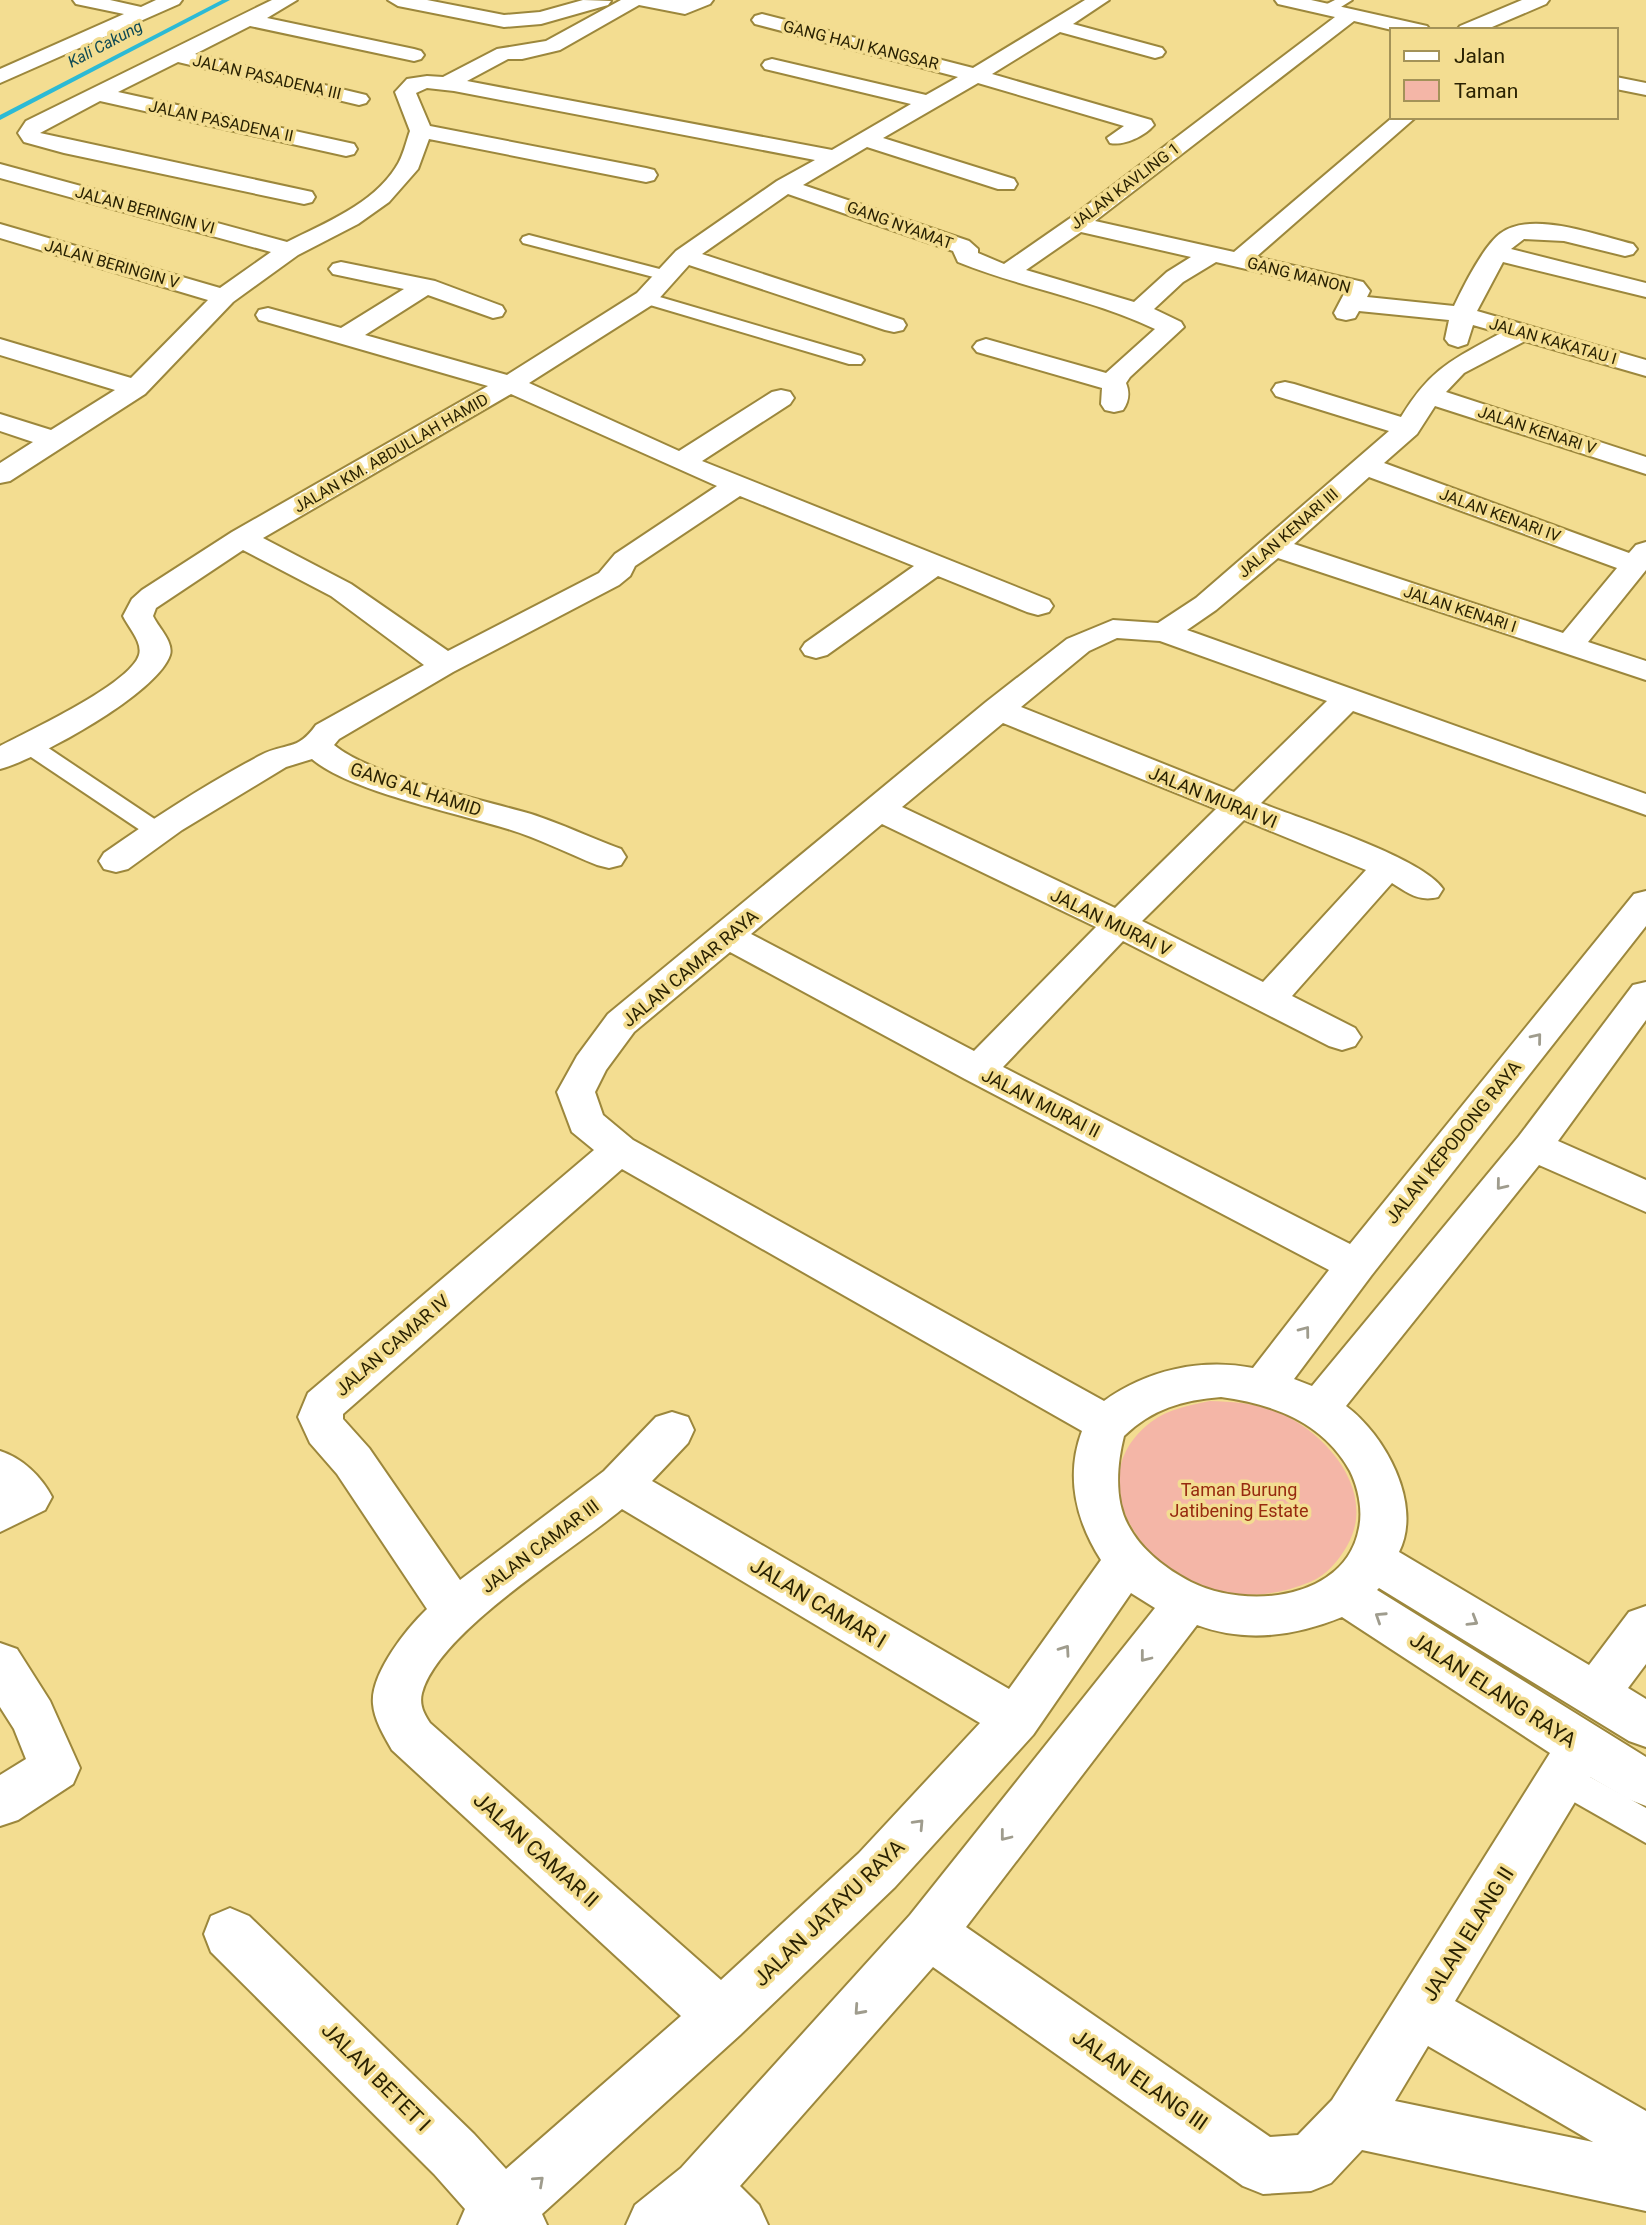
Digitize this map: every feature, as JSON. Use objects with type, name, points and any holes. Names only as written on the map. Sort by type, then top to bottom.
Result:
[{"type":"street","points":[[83,0],[149,11]]},
{"type":"street","points":[[111,0],[149,11]]},
{"type":"street","points":[[0,77],[172,0]]},
{"type":"street","points":[[287,0],[34,126],[29,134],[64,146],[304,197]]},
{"type":"street","points":[[398,0],[504,21],[541,18],[603,0]]},
{"type":"street","points":[[446,84],[507,52],[522,53],[553,46],[635,0]]},
{"type":"street","points":[[641,0],[685,8],[703,0]]},
{"type":"street","points":[[1285,0],[1341,8],[1413,28]]},
{"type":"street","points":[[1472,28],[1539,0]]},
{"type":"street","name":"JALAN KM. ABDULLAH HAMID","points":[[0,759],[93,709],[138,680],[150,665],[155,653],[152,639],[142,628],[138,616],[143,605],[152,596],[242,538],[510,384],[646,298],[674,265],[785,186],[1058,26],[1087,1]]},
{"type":"street","name":"GANG HAJI KANGSAR","points":[[756,3],[780,9],[762,20],[976,75]]},
{"type":"street","name":"JALAN KAVLING 1","points":[[1007,272],[1077,224],[1189,138],[1341,8]]},
{"type":"street","points":[[250,20],[414,55]]},
{"type":"street","points":[[1058,26],[1155,52]]},
{"type":"street","name":"JALAN PASADENA III","points":[[174,55],[359,99]]},
{"type":"street","points":[[772,65],[929,103]]},
{"type":"street","points":[[976,75],[1189,138]]},
{"type":"street","points":[[0,475],[135,388],[224,297],[290,250],[350,219],[381,197],[407,169],[421,131],[405,92],[409,86],[418,82],[446,84],[836,156]]},
{"type":"street","points":[[1618,83],[1646,89]]},
{"type":"street","name":"JALAN PASADENA II","points":[[96,94],[346,149]]},
{"type":"street","points":[[1239,260],[1404,119]]},
{"type":"street","points":[[1118,138],[1143,125]]},
{"type":"street","points":[[421,131],[646,175]]},
{"type":"street","points":[[867,140],[1006,184]]},
{"type":"street","name":"JALAN BERINGIN VI","points":[[0,171],[290,250]]},
{"type":"street","name":"GANG NYAMAT","points":[[785,186],[961,246],[965,249],[966,257],[1007,272]]},
{"type":"street","name":"GANG MANON","points":[[1077,224],[1346,285],[1353,302],[1461,314]]},
{"type":"street","points":[[1455,368],[1461,314],[1509,237],[1527,230],[1540,230],[1625,249]]},
{"type":"street","name":"JALAN BERINGIN V","points":[[0,231],[224,297]]},
{"type":"street","points":[[1599,278],[1625,249],[1646,236]]},
{"type":"street","points":[[1497,253],[1646,290]]},
{"type":"street","points":[[1138,311],[1152,295],[1175,277],[1212,254]]},
{"type":"street","points":[[674,265],[894,325]]},
{"type":"street","points":[[341,269],[426,286],[493,311]]},
{"type":"street","points":[[986,347],[1114,393],[1120,372],[1172,327],[1138,311],[1007,272]]},
{"type":"street","points":[[346,336],[426,286]]},
{"type":"street","name":"JALAN KAKATAU I","points":[[1461,314],[1646,368]]},
{"type":"street","points":[[268,315],[510,384],[681,462],[1038,607]]},
{"type":"street","name":"JALAN KENARI III","points":[[1164,632],[1206,604],[1408,428],[1428,395],[1455,368],[1522,332]]},
{"type":"street","points":[[0,347],[135,388]]},
{"type":"street","points":[[1285,390],[1408,428]]},
{"type":"street","name":"JALAN KENARI V","points":[[1428,395],[1646,466]]},
{"type":"street","points":[[681,462],[782,398]]},
{"type":"street","points":[[0,422],[54,440]]},
{"type":"street","name":"JALAN KENARI IV","points":[[1366,466],[1640,558]]},
{"type":"street","points":[[116,860],[143,844],[157,831],[275,760],[317,747],[327,732],[442,665],[609,579],[620,570],[621,563],[625,560],[738,485]]},
{"type":"street","points":[[242,538],[341,590],[436,657],[442,665]]},
{"type":"street","name":"JALAN KENARI I","points":[[1274,547],[1646,671]]},
{"type":"street","points":[[1570,645],[1640,558]]},
{"type":"street","points":[[817,649],[935,565]]},
{"type":"street","name":"JALAN CAMAR RAYA","points":[[1107,1424],[619,1150],[586,1122],[576,1092],[590,1065],[621,1023],[997,709],[1078,645],[1113,629],[1164,632],[1646,805]]},
{"type":"street","points":[[978,1070],[1118,924],[1347,699]]},
{"type":"street","name":"JALAN MURAI VI","points":[[997,709],[1388,866],[1426,888]]},
{"type":"street","name":"GANG AL HAMID","points":[[317,747],[331,760],[355,771],[526,824],[609,857]]},
{"type":"street","name":"JALAN MURAI V","points":[[878,809],[1118,924],[1342,1037]]},
{"type":"street","points":[[1267,1001],[1388,866]]},
{"type":"street","name":"JALAN KEPODONG RAYA","points":[[1264,1386],[1356,1265],[1646,902]]},
{"type":"street","name":"JALAN MURAI II","points":[[728,936],[978,1070],[1356,1265]]},
{"type":"street","points":[[1318,1409],[1533,1146],[1646,994]]},
{"type":"street","points":[[1533,1146],[1646,1197]]},
{"type":"street","name":"JALAN CAMAR IV","points":[[455,1611],[354,1461],[326,1430],[320,1417],[323,1405],[619,1150]]},
{"type":"street","points":[[1221,1380],[1264,1386],[1318,1409],[1343,1429],[1364,1452],[1377,1478],[1383,1506],[1383,1534],[1358,1577],[1297,1613],[1242,1617],[1187,1603],[1144,1578],[1127,1561],[1103,1527],[1094,1490],[1098,1455],[1107,1424],[1144,1400],[1179,1385],[1221,1380]]},
{"type":"street","name":"JALAN CAMAR III","points":[[410,1663],[455,1611],[620,1485],[672,1430]]},
{"type":"street","points":[[0,1469],[29,1497],[0,1513]]},
{"type":"street","name":"JALAN CAMAR I","points":[[620,1485],[1016,1719]]},
{"type":"street","name":"JALAN JATAYU RAYA","points":[[504,2220],[877,1870],[1016,1719],[1127,1561]]},
{"type":"street","points":[[1358,1577],[1627,1664],[1646,1724]]},
{"type":"street","name":"JALAN ELANG RAYA","points":[[1358,1577],[1573,1763],[1646,1783]]},
{"type":"street","points":[[655,2225],[720,2206],[1187,1603]]},
{"type":"street","name":"JALAN CAMAR II","points":[[410,1663],[397,1695],[399,1717],[413,1739],[721,2016]]},
{"type":"street","points":[[0,1664],[33,1717],[55,1768],[0,1803]]},
{"type":"street","name":"JALAN ELANG II","points":[[1352,2120],[1573,1763]]},
{"type":"street","name":"JALAN ELANG III","points":[[929,1933],[1263,2166],[1311,2163],[1352,2120]]},
{"type":"street","name":"JALAN BETET I","points":[[230,1934],[454,2154],[504,2220]]},
{"type":"street","points":[[1420,2011],[1646,2142]]},
{"type":"street","points":[[1352,2120],[1646,2182]]},
{"type":"lane","points":[[529,240],[674,265]]},
{"type":"lane","points":[[646,298],[855,360]]},
{"type":"lane","points":[[27,744],[157,831]]},
{"type":"lane","points":[[1573,1763],[1646,1827]]},
{"type":"green space","name":"Taman Burung Jatibening Estate","points":[[1210,1401],[1253,1405],[1278,1412],[1314,1434],[1330,1449],[1352,1485],[1356,1505],[1355,1526],[1347,1546],[1327,1572],[1286,1590],[1250,1595],[1225,1593],[1186,1580],[1163,1564],[1143,1543],[1128,1520],[1120,1495],[1120,1469],[1130,1445],[1151,1422],[1165,1414]]},
{"type":"waterway","name":"Kali Cakung","points":[[0,118],[227,0]]}]
